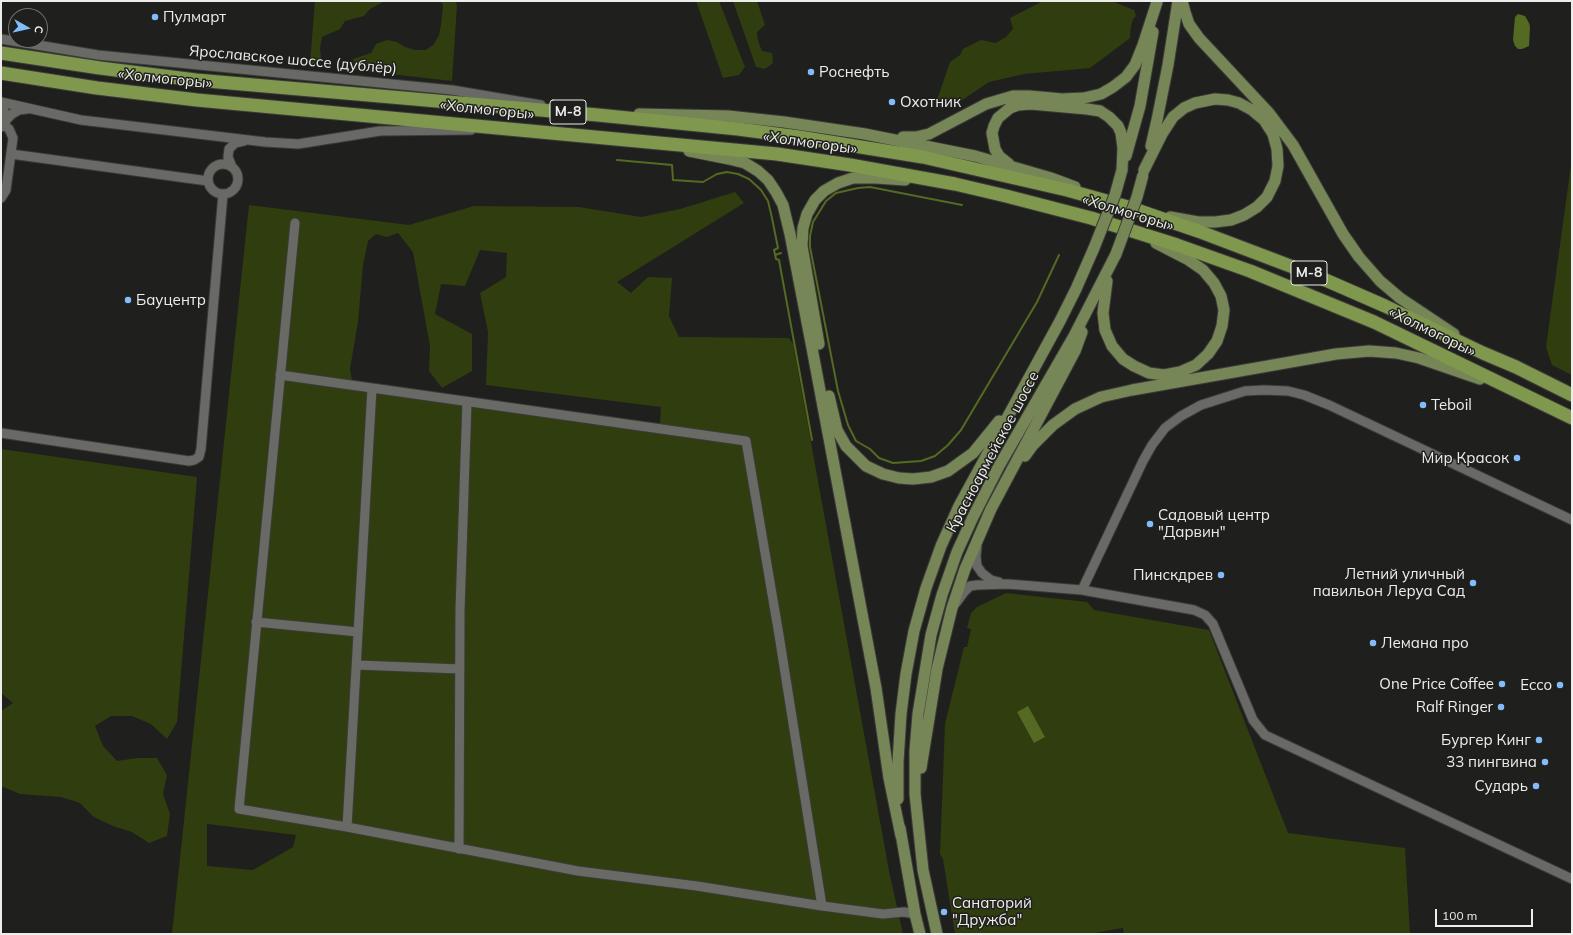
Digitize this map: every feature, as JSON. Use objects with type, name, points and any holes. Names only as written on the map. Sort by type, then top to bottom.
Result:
[{"type":"highway","name":"«Холмогоры»","points":[[1,53],[100,68],[196,80],[582,113],[799,136],[923,157],[1067,190],[1125,206],[1198,230],[1314,275],[1385,306],[1483,353],[1516,367],[1572,395]]},
{"type":"highway","name":"«Холмогоры»","points":[[1,73],[97,88],[197,100],[777,154],[857,166],[955,184],[1119,226],[1177,244],[1235,265],[1374,322],[1572,418]]},
{"type":"main road","name":"Красноармейское шоссе","points":[[920,934],[901,836],[898,762],[900,720],[906,674],[914,631],[926,588],[959,506],[1076,289],[1115,196],[1140,106],[1157,1]]},
{"type":"main road","points":[[881,137],[916,137],[929,134],[986,104],[1013,96],[1062,99],[1084,98],[1101,94],[1126,77],[1134,65],[1143,45],[1157,1]]},
{"type":"main road","name":"Красноармейское шоссе","points":[[937,934],[923,870],[915,794],[915,751],[918,714],[931,635],[942,595],[957,552],[973,517],[999,466],[1066,350],[1114,256],[1137,196],[1158,120],[1178,1]]},
{"type":"main road","points":[[1182,1],[1184,12],[1198,38],[1269,113],[1293,145],[1342,234],[1359,257],[1380,280],[1400,298],[1483,353]]},
{"type":"main road","points":[[598,115],[643,114],[728,116],[813,126],[881,137],[975,156],[1051,178],[1125,206],[1198,222],[1231,220],[1244,215],[1257,207],[1266,197],[1275,181],[1278,166],[1278,149],[1273,134],[1264,120],[1252,110],[1228,100],[1206,100],[1184,108],[1173,117],[1162,134],[1144,173]]},
{"type":"main road","points":[[1023,170],[1006,162],[999,156],[995,150],[992,133],[998,118],[1004,112],[1018,105],[1031,104],[1100,111],[1109,117],[1118,126],[1121,133],[1123,148],[1122,170]]},
{"type":"main road","points":[[630,140],[745,163],[758,170],[768,180],[783,205],[812,348],[876,688],[889,778],[901,836]]},
{"type":"main road","points":[[955,184],[876,178],[853,178],[838,183],[824,191],[815,200],[807,214],[802,228],[805,267],[831,408],[837,430],[846,446],[866,466],[883,474],[899,478],[913,479],[931,477],[948,471],[973,453],[993,429],[1032,373]]},
{"type":"main road","points":[[1114,256],[1105,288],[1103,313],[1105,330],[1112,346],[1123,359],[1134,366],[1149,372],[1164,375],[1180,372],[1196,364],[1208,354],[1217,341],[1222,326],[1224,310],[1221,296],[1214,283],[1203,270],[1187,259],[1159,244],[1119,226]]},
{"type":"main road","points":[[918,827],[920,774],[926,727],[937,668],[952,608],[980,534],[1002,489],[1075,351],[1100,286]]},
{"type":"main road","points":[[1002,489],[1033,445],[1053,424],[1075,409],[1101,397],[1132,390],[1336,354],[1369,351],[1396,352],[1419,358],[1520,392]]},
{"type":"street","name":"Ярославское шоссе (дублёр)","points":[[1,39],[98,55],[452,90],[519,100],[582,113]]},
{"type":"street","points":[[1,102],[80,120],[247,140],[298,144],[380,131],[462,131],[503,128]]},
{"type":"street","points":[[1,107],[4,111],[4,125]]},
{"type":"street","points":[[4,125],[12,114],[19,110],[28,109]]},
{"type":"street","points":[[1,198],[6,190],[13,138],[9,129],[4,125]]},
{"type":"street","points":[[213,136],[219,139],[224,146],[223,157],[218,165],[210,171],[208,180],[213,190],[223,194],[230,192],[237,184],[238,176],[228,162],[229,150],[235,143],[247,140]]},
{"type":"street","points":[[11,154],[208,180]]},
{"type":"street","points":[[218,165],[225,164],[232,167]]},
{"type":"street","points":[[1,433],[189,461],[199,457],[201,449],[223,194]]},
{"type":"street","points":[[295,222],[239,809],[578,871],[698,886],[822,906],[883,914],[904,912],[915,914]]},
{"type":"street","points":[[280,375],[746,441],[779,635],[822,906]]},
{"type":"street","points":[[347,828],[358,632],[361,607],[372,388]]},
{"type":"street","points":[[1082,590],[1143,462],[1152,445],[1165,428],[1181,416],[1201,405],[1245,391],[1282,391],[1304,395],[1329,405],[1572,520]]},
{"type":"street","points":[[459,849],[460,610],[467,402]]},
{"type":"street","points":[[980,534],[976,556],[977,566],[982,573],[991,580],[1008,584]]},
{"type":"street","points":[[952,608],[970,586],[983,584],[1008,584],[1082,590],[1194,610],[1205,615],[1213,624],[1253,720],[1265,735],[1572,880]]},
{"type":"street","points":[[256,622],[358,632]]},
{"type":"street","points":[[357,666],[460,669]]},
{"type":"shaded area","points":[[315,1],[385,1],[370,9],[364,16],[345,21],[340,29],[322,37],[320,48],[321,58],[319,63],[310,64]]},
{"type":"shaded area","points":[[440,1],[455,1],[457,5],[452,81],[355,70],[353,59],[371,53],[376,44],[387,40],[397,42],[405,47],[415,50],[426,50],[434,44],[439,35],[441,25],[443,5]]},
{"type":"shaded area","points":[[696,1],[719,1],[745,67],[739,75],[723,78]]},
{"type":"shaded area","points":[[733,1],[757,1],[765,25],[757,32],[758,41],[762,51],[772,53],[773,63],[765,69],[756,67]]},
{"type":"shaded area","points":[[1043,1],[1112,1],[1134,10],[1136,16],[1133,19],[1131,26],[1130,38],[1090,68],[1024,74],[989,82],[955,105],[941,109],[937,100],[950,62],[960,55],[963,49],[981,40],[996,43],[1006,37],[1013,29],[1010,18]]},
{"type":"shaded area","points":[[1518,14],[1525,16],[1530,27],[1529,46],[1522,49],[1518,49],[1515,46],[1513,40],[1515,17]]},
{"type":"shaded area","points":[[1572,157],[1572,375],[1552,365],[1546,347]]},
{"type":"shaded area","points":[[735,192],[744,203],[617,282],[631,293],[648,277],[672,278],[669,316],[679,337],[789,338],[793,344],[890,876],[903,934],[172,934],[249,205],[409,225],[474,206],[579,207],[641,217],[680,209]],"holes":[[[398,233],[413,252],[430,346],[429,371],[442,388],[472,371],[472,334],[435,314],[441,284],[465,286],[480,250],[507,253],[506,277],[480,293],[488,332],[486,385],[661,407],[660,424],[471,399],[352,380],[350,369],[358,322],[363,265],[368,241],[376,234],[387,237]],[[208,824],[296,835],[293,847],[253,870],[207,866]]]},
{"type":"shaded area","points":[[1,449],[197,477],[177,722],[167,739],[151,724],[132,716],[111,716],[95,726],[103,746],[117,761],[137,758],[157,758],[167,775],[163,794],[170,814],[167,836],[149,843],[132,832],[113,826],[94,817],[80,803],[61,797],[20,794],[1,786],[1,711],[13,703],[1,693]]},
{"type":"shaded area","points":[[1006,593],[1087,602],[1094,610],[1209,630],[1288,833],[1405,848],[1410,934],[1124,934],[1123,928],[1088,934],[955,934],[943,859],[940,854],[945,724],[964,647],[967,647],[971,629],[967,628],[971,613],[977,607]]},
{"type":"shaded area","points":[[1028,706],[1045,737],[1034,743],[1017,712]]},
{"type":"waterway","points":[[617,160],[672,165],[673,180],[703,182],[717,174],[727,172],[738,174],[749,179],[761,190],[768,201],[772,218],[778,248],[774,250],[776,259],[779,260],[812,440]]},
{"type":"waterway","points":[[962,205],[870,187],[858,188],[836,193],[826,201],[813,222],[810,236],[810,247],[838,391],[848,425],[856,441],[870,449],[879,458],[893,463],[921,461],[935,456],[948,445],[961,430],[1037,302],[1059,255]]},
{"type":"waterway","points":[[775,255],[781,253]]},
{"type":"place","name":"Пулмарт","points":[[155,17]]},
{"type":"place","name":"Роснефть","points":[[811,72]]},
{"type":"place","name":"Охотник","points":[[892,102]]},
{"type":"place","name":"Бауцентр","points":[[128,300]]},
{"type":"place","name":"Teboil","points":[[1423,405]]},
{"type":"place","name":"Мир Красок","points":[[1517,458]]},
{"type":"place","name":"Садовый центр \"Дарвин\"","points":[[1150,524]]},
{"type":"place","name":"Пинскдрев","points":[[1221,575]]},
{"type":"place","name":"Летний уличный павильон Леруа Сад","points":[[1473,583]]},
{"type":"place","name":"Лемана про","points":[[1373,643]]},
{"type":"place","name":"One Price Coffee","points":[[1502,684]]},
{"type":"place","name":"Ecco","points":[[1560,685]]},
{"type":"place","name":"Ralf Ringer","points":[[1501,707]]},
{"type":"place","name":"Бургер Кинг","points":[[1539,740]]},
{"type":"place","name":"33 пингвина","points":[[1545,762]]},
{"type":"place","name":"Сударь","points":[[1536,786]]},
{"type":"place","name":"Санаторий \"Дружба\"","points":[[944,912]]}]
